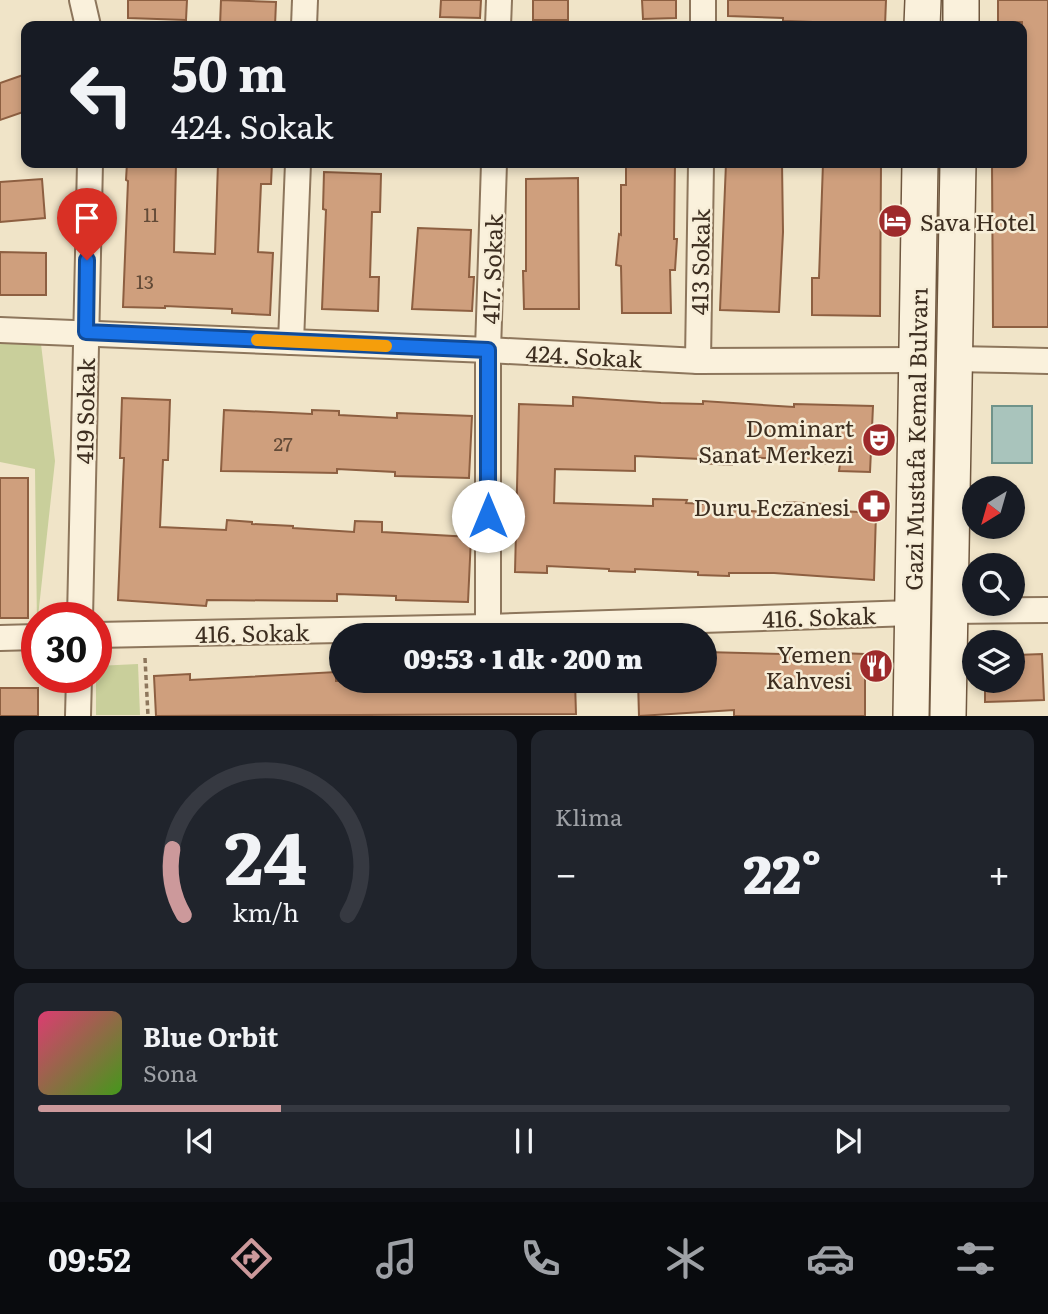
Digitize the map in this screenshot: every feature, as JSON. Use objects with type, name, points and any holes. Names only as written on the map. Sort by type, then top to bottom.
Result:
[{"type":"main road","points":[[922,21],[923,0]]},
{"type":"main road","points":[[961,0],[961,21]]},
{"type":"main road","name":"Gazi Mustafa Kemal Bulvarı","points":[[911,716],[920,168]]},
{"type":"main road","name":"Gazi Mustafa Kemal Bulvarı","points":[[948,716],[958,168]]},
{"type":"street","points":[[82,0],[87,21]]},
{"type":"street","points":[[304,21],[305,0]]},
{"type":"street","points":[[498,21],[499,0]]},
{"type":"street","points":[[703,0],[703,21]]},
{"type":"street","name":"419 Sokak","points":[[80,602],[90,168]]},
{"type":"street","points":[[290,342],[298,168]]},
{"type":"street","name":"417. Sokak","points":[[488,623],[488,350],[494,168]]},
{"type":"street","name":"413 Sokak","points":[[698,361],[701,168]]},
{"type":"street","name":"424. Sokak","points":[[0,330],[698,361],[917,360]]},
{"type":"street","points":[[954,359],[1048,361]]},
{"type":"street","points":[[950,611],[1048,610]]},
{"type":"street","name":"416. Sokak","points":[[609,623],[912,613]]},
{"type":"street","name":"416. Sokak","points":[[112,635],[329,630]]},
{"type":"street","points":[[0,638],[21,637]]},
{"type":"street","points":[[78,716],[79,693]]},
{"type":"path","points":[[145,658],[148,716]]},
{"type":"green space","points":[[0,344],[41,344],[55,461],[40,602],[37,602],[35,469],[0,462]]},
{"type":"green space","points":[[138,664],[140,715],[96,715],[96,693],[112,693],[112,665]]},
{"type":"water","points":[[992,406],[1032,406],[1032,463],[992,463]]},
{"type":"building","points":[[128,0],[187,0],[186,20],[128,18]]},
{"type":"building","points":[[221,0],[276,2],[275,21],[220,21]]},
{"type":"building","points":[[441,0],[481,0],[480,18],[440,17]]},
{"type":"building","points":[[533,0],[568,0],[568,20],[533,20]]},
{"type":"building","points":[[642,0],[676,0],[676,18],[643,19]]},
{"type":"building","points":[[728,0],[886,0],[885,21],[783,21],[783,18],[728,16]]},
{"type":"building","points":[[998,0],[1048,0],[1048,327],[993,327],[992,168],[1027,168],[1027,21],[998,21]]},
{"type":"building","points":[[21,76],[21,113],[0,120],[0,83]]},
{"type":"building","points":[[127,168],[176,168],[174,252],[215,254],[218,168],[272,168],[271,184],[261,184],[258,252],[273,253],[270,315],[232,313],[232,309],[123,307]]},
{"type":"building","points":[[626,168],[675,168],[674,239],[677,239],[675,270],[670,270],[671,313],[622,313],[621,266],[616,265],[619,234],[621,235],[621,185],[626,185]]},
{"type":"building","points":[[726,168],[782,168],[783,232],[779,312],[720,310]]},
{"type":"building","points":[[823,168],[881,168],[880,316],[812,315],[812,278],[819,278]]},
{"type":"building","points":[[324,172],[381,174],[380,212],[372,212],[370,277],[379,277],[378,311],[322,309],[326,210],[323,209]]},
{"type":"building","points":[[578,178],[579,309],[524,309],[526,179]]},
{"type":"building","points":[[42,179],[45,218],[0,222],[0,182]]},
{"type":"building","points":[[418,228],[471,230],[469,277],[474,277],[472,311],[412,309]]},
{"type":"building","points":[[0,252],[46,253],[46,295],[0,295]]},
{"type":"building","points":[[573,397],[794,407],[794,404],[873,406],[870,472],[839,471],[840,464],[792,462],[792,459],[732,457],[732,465],[701,463],[701,459],[635,456],[635,471],[555,469],[554,503],[653,506],[653,499],[687,500],[686,503],[732,505],[731,510],[787,513],[787,502],[823,504],[823,510],[876,513],[874,580],[774,573],[729,573],[729,576],[698,575],[698,572],[635,569],[635,572],[609,571],[547,566],[547,573],[515,572],[519,404],[573,406]]},
{"type":"building","points":[[122,398],[170,400],[168,460],[163,460],[160,527],[226,530],[227,520],[354,532],[355,521],[382,522],[382,532],[471,537],[468,602],[396,600],[396,596],[337,594],[337,601],[207,600],[206,606],[118,600],[124,458],[120,458]]},
{"type":"building","points":[[224,410],[312,414],[312,410],[339,411],[339,415],[397,418],[397,413],[472,416],[469,478],[395,476],[395,472],[337,469],[337,473],[221,471]]},
{"type":"building","points":[[0,478],[28,478],[28,602],[21,602],[21,618],[0,618]]},
{"type":"building","points":[[782,651],[865,654],[865,716],[734,716],[734,710],[639,716],[638,693],[717,693],[717,652],[782,654]]},
{"type":"building","points":[[1042,654],[1044,700],[985,702],[985,693],[1025,693],[1025,655]]},
{"type":"building","points":[[329,672],[329,693],[575,693],[576,714],[156,716],[154,676],[190,674],[190,680]]},
{"type":"building","points":[[0,688],[21,688],[21,693],[38,693],[38,716],[0,716]]},
{"type":"slow traffic","points":[[257,340],[386,346]]},
{"type":"place","name":"Sava Hotel","points":[[895,221]]},
{"type":"place","name":"Dominart Sanat Merkezi","points":[[879,440]]},
{"type":"place","name":"Duru Eczanesi","points":[[874,506]]},
{"type":"place","name":"Yemen Kahvesi","points":[[876,666]]},
{"type":"route","points":[[87,260],[86,332],[488,350],[488,516]]}]
